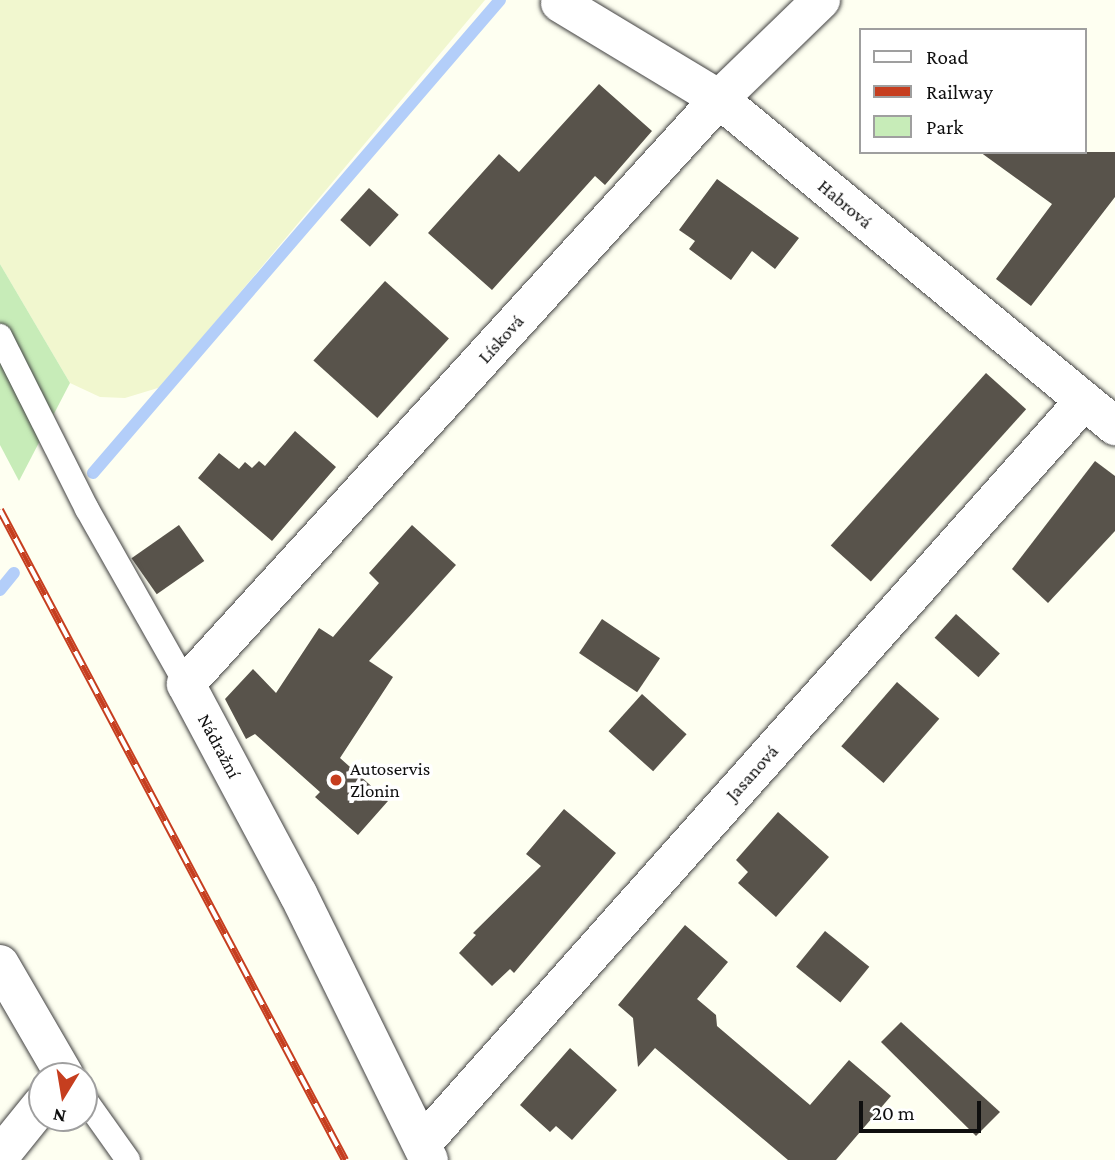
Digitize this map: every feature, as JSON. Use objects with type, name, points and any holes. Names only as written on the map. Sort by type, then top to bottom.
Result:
[{"type":"street","name":"Lísková","points":[[186,684],[719,99],[821,0]]},
{"type":"street","name":"Habrová","points":[[560,3],[719,99],[1115,426]]},
{"type":"street","name":"Jasanová","points":[[425,1152],[1083,402]]},
{"type":"street","name":"Nádražní","points":[[186,684],[298,894],[425,1152]]},
{"type":"street","points":[[0,964],[59,1062]]},
{"type":"street","points":[[0,1156],[28,1121]]},
{"type":"lane","name":"Nádražní","points":[[0,336],[87,509],[186,684]]},
{"type":"lane","points":[[98,1118],[128,1160]]},
{"type":"green space","points":[[0,0],[485,0],[161,387],[125,398],[100,397],[70,383],[0,264]]},
{"type":"green space","points":[[0,264],[70,383],[19,481],[0,445]]},
{"type":"building","points":[[599,84],[652,131],[605,185],[595,176],[492,290],[428,233],[499,154],[519,172]]},
{"type":"building","points":[[1115,152],[1115,197],[1031,306],[996,279],[1052,204],[983,154]]},
{"type":"building","points":[[717,179],[799,238],[775,269],[752,251],[731,280],[689,249],[695,241],[679,230]]},
{"type":"building","points":[[369,188],[399,215],[370,247],[340,220]]},
{"type":"building","points":[[385,281],[449,339],[377,418],[313,361]]},
{"type":"building","points":[[986,373],[1026,409],[871,582],[831,545]]},
{"type":"building","points":[[295,431],[336,467],[272,541],[198,478],[219,453],[239,469],[245,462],[252,468],[259,461],[265,466]]},
{"type":"building","points":[[1095,461],[1115,476],[1115,531],[1048,603],[1012,569]]},
{"type":"building","points":[[179,525],[204,561],[157,594],[131,558]]},
{"type":"building","points":[[412,525],[456,565],[369,661],[393,677],[340,758],[388,801],[358,835],[315,797],[320,792],[255,734],[246,739],[225,699],[253,669],[276,693],[319,628],[333,637],[379,583],[369,573]]},
{"type":"building","points":[[956,614],[1000,653],[978,677],[935,638]]},
{"type":"building","points":[[602,619],[660,658],[637,692],[579,653]]},
{"type":"building","points":[[897,682],[939,719],[883,783],[841,746]]},
{"type":"building","points":[[642,694],[687,734],[653,771],[609,731]]},
{"type":"building","points":[[564,809],[616,853],[514,973],[510,969],[492,986],[459,953],[476,935],[473,933],[541,866],[526,854]]},
{"type":"building","points":[[778,812],[829,857],[776,917],[738,883],[748,872],[736,860]]},
{"type":"building","points":[[685,925],[728,962],[697,999],[716,1015],[717,1026],[810,1105],[849,1060],[891,1096],[836,1160],[788,1160],[655,1048],[638,1067],[633,1018],[618,1005]]},
{"type":"building","points":[[825,931],[869,967],[840,1003],[796,967]]},
{"type":"building","points":[[901,1022],[1000,1112],[976,1136],[881,1042]]},
{"type":"building","points":[[570,1048],[617,1090],[572,1140],[556,1126],[550,1132],[520,1105]]},
{"type":"waterway","points":[[93,473],[500,0]]},
{"type":"waterway","points":[[0,590],[14,573]]},
{"type":"railway","points":[[0,510],[345,1160]]},
{"type":"place","name":"Autoservis Zlonin","points":[[336,780]]}]
